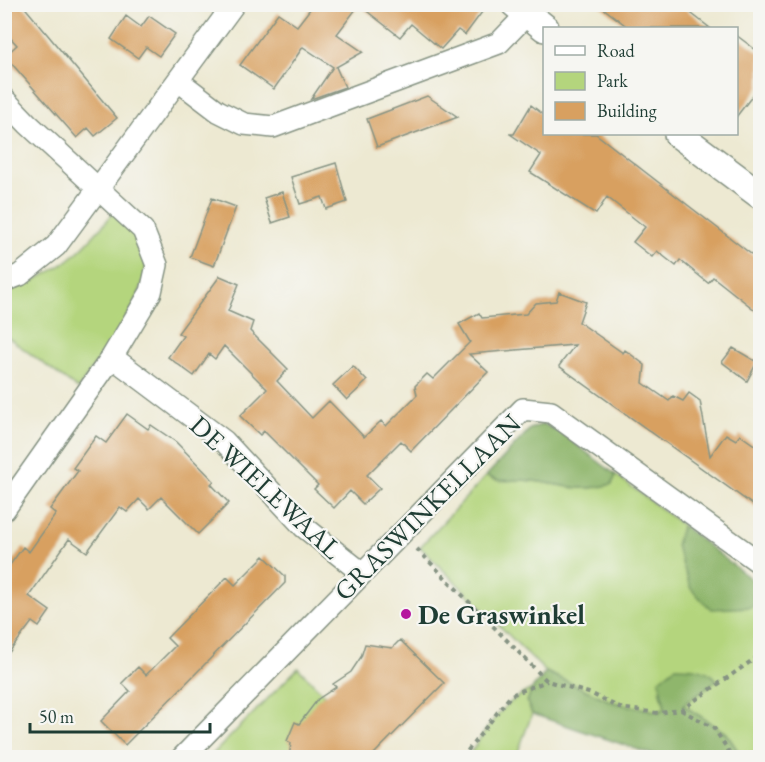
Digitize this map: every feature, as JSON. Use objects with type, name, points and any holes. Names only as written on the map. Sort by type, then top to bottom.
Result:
[{"type":"street","points":[[4,280],[20,275],[56,246],[180,82],[234,4]]},
{"type":"street","points":[[180,82],[218,111],[244,124],[273,127],[499,43],[529,16]]},
{"type":"street","points":[[4,99],[143,230],[157,265],[151,292],[112,357],[4,510]]},
{"type":"street","points":[[679,135],[734,178],[760,195]]},
{"type":"street","name":"DE WIELEWAAL","points":[[112,357],[224,441],[304,527],[362,573]]},
{"type":"street","name":"GRASWINKELLAAN","points":[[182,758],[523,409],[551,412],[760,563]]},
{"type":"path","points":[[402,533],[548,681],[591,694],[620,708],[658,713],[681,710],[760,655]]},
{"type":"path","points":[[462,758],[511,695],[548,681]]},
{"type":"path","points":[[681,710],[714,728],[733,758]]},
{"type":"green space","points":[[114,212],[135,233],[144,246],[146,264],[143,282],[136,302],[125,321],[78,389],[5,335],[4,293],[39,278],[66,262],[89,241]]},
{"type":"green space","points":[[543,424],[560,432],[616,475],[612,484],[575,488],[531,481],[499,480],[486,476],[530,429]]},
{"type":"green space","points":[[616,475],[682,525],[676,546],[750,607],[760,601],[760,757],[742,757],[726,733],[683,705],[716,681],[660,691],[665,707],[659,712],[612,702],[546,672],[420,547],[486,476],[499,480],[531,481],[587,488],[612,484]]},
{"type":"green space","points":[[682,525],[760,586],[760,601],[751,607],[711,609],[691,589],[676,545]]},
{"type":"green space","points":[[675,667],[703,670],[717,680],[683,705],[726,733],[742,757],[660,757],[532,714],[527,702],[532,689],[546,672],[612,702],[659,712],[665,707],[659,680]]},
{"type":"green space","points":[[298,668],[327,697],[291,757],[209,758]]},
{"type":"green space","points":[[532,689],[527,702],[532,714],[516,757],[467,758],[502,710]]},
{"type":"building","points":[[4,4],[22,4],[117,118],[95,136],[88,128],[77,138],[5,56],[17,45],[4,31]]},
{"type":"building","points":[[314,4],[488,4],[465,35],[458,30],[441,49],[411,24],[400,37],[359,5],[337,34],[363,52],[336,67],[345,87],[311,99],[333,67],[303,47],[274,89],[240,65],[278,13],[297,26]]},
{"type":"building","points":[[598,4],[679,4],[709,27],[628,27]]},
{"type":"building","points":[[126,16],[141,27],[149,16],[175,34],[159,56],[146,47],[138,58],[111,39]]},
{"type":"building","points":[[738,36],[760,53],[760,86],[738,114]]},
{"type":"building","points":[[427,96],[458,117],[377,147],[367,119]]},
{"type":"building","points":[[531,105],[543,114],[543,135],[597,135],[760,261],[760,314],[713,277],[708,283],[680,260],[676,266],[657,251],[652,257],[633,242],[645,227],[607,197],[596,214],[530,172],[541,155],[510,134],[514,134]]},
{"type":"building","points":[[336,163],[347,202],[326,209],[322,197],[300,204],[291,177]]},
{"type":"building","points":[[282,192],[290,217],[272,223],[264,198]]},
{"type":"building","points":[[212,198],[236,207],[214,266],[190,257]]},
{"type":"building","points":[[220,276],[239,284],[228,311],[253,322],[250,331],[288,369],[277,381],[312,418],[329,401],[364,437],[381,421],[386,426],[417,395],[415,386],[427,374],[433,379],[470,342],[459,324],[479,313],[482,318],[526,314],[536,303],[556,301],[559,292],[586,302],[579,322],[623,353],[625,350],[645,365],[643,383],[669,401],[673,396],[683,401],[689,393],[700,401],[710,456],[726,434],[736,440],[740,435],[760,449],[760,510],[559,366],[575,345],[469,354],[488,372],[411,451],[401,441],[367,475],[380,488],[363,504],[350,491],[334,508],[314,489],[318,485],[264,431],[260,435],[240,416],[267,389],[224,346],[215,359],[209,354],[194,376],[168,357],[183,336],[178,333]]},
{"type":"building","points":[[733,348],[757,362],[747,381],[722,362]]},
{"type":"building","points":[[353,366],[367,381],[347,400],[333,385]]},
{"type":"building","points":[[127,414],[148,429],[151,425],[176,442],[214,481],[211,484],[229,503],[198,534],[161,497],[149,509],[139,499],[127,512],[120,507],[87,552],[69,539],[29,596],[50,611],[39,627],[32,622],[4,659],[4,573],[23,547],[29,552],[56,514],[50,509],[78,471],[73,468],[96,436],[106,443]]},
{"type":"building","points":[[264,556],[285,576],[285,583],[125,745],[101,721],[130,691],[122,683],[138,667],[146,675],[175,646],[167,638],[227,577],[235,585]]},
{"type":"building","points":[[400,640],[444,683],[370,758],[289,758],[291,743],[287,741],[295,722],[299,724],[318,699],[336,687],[333,684],[351,672],[361,657],[365,644],[392,648]]},
{"type":"place","name":"De Graswinkel","points":[[406,614]]}]
